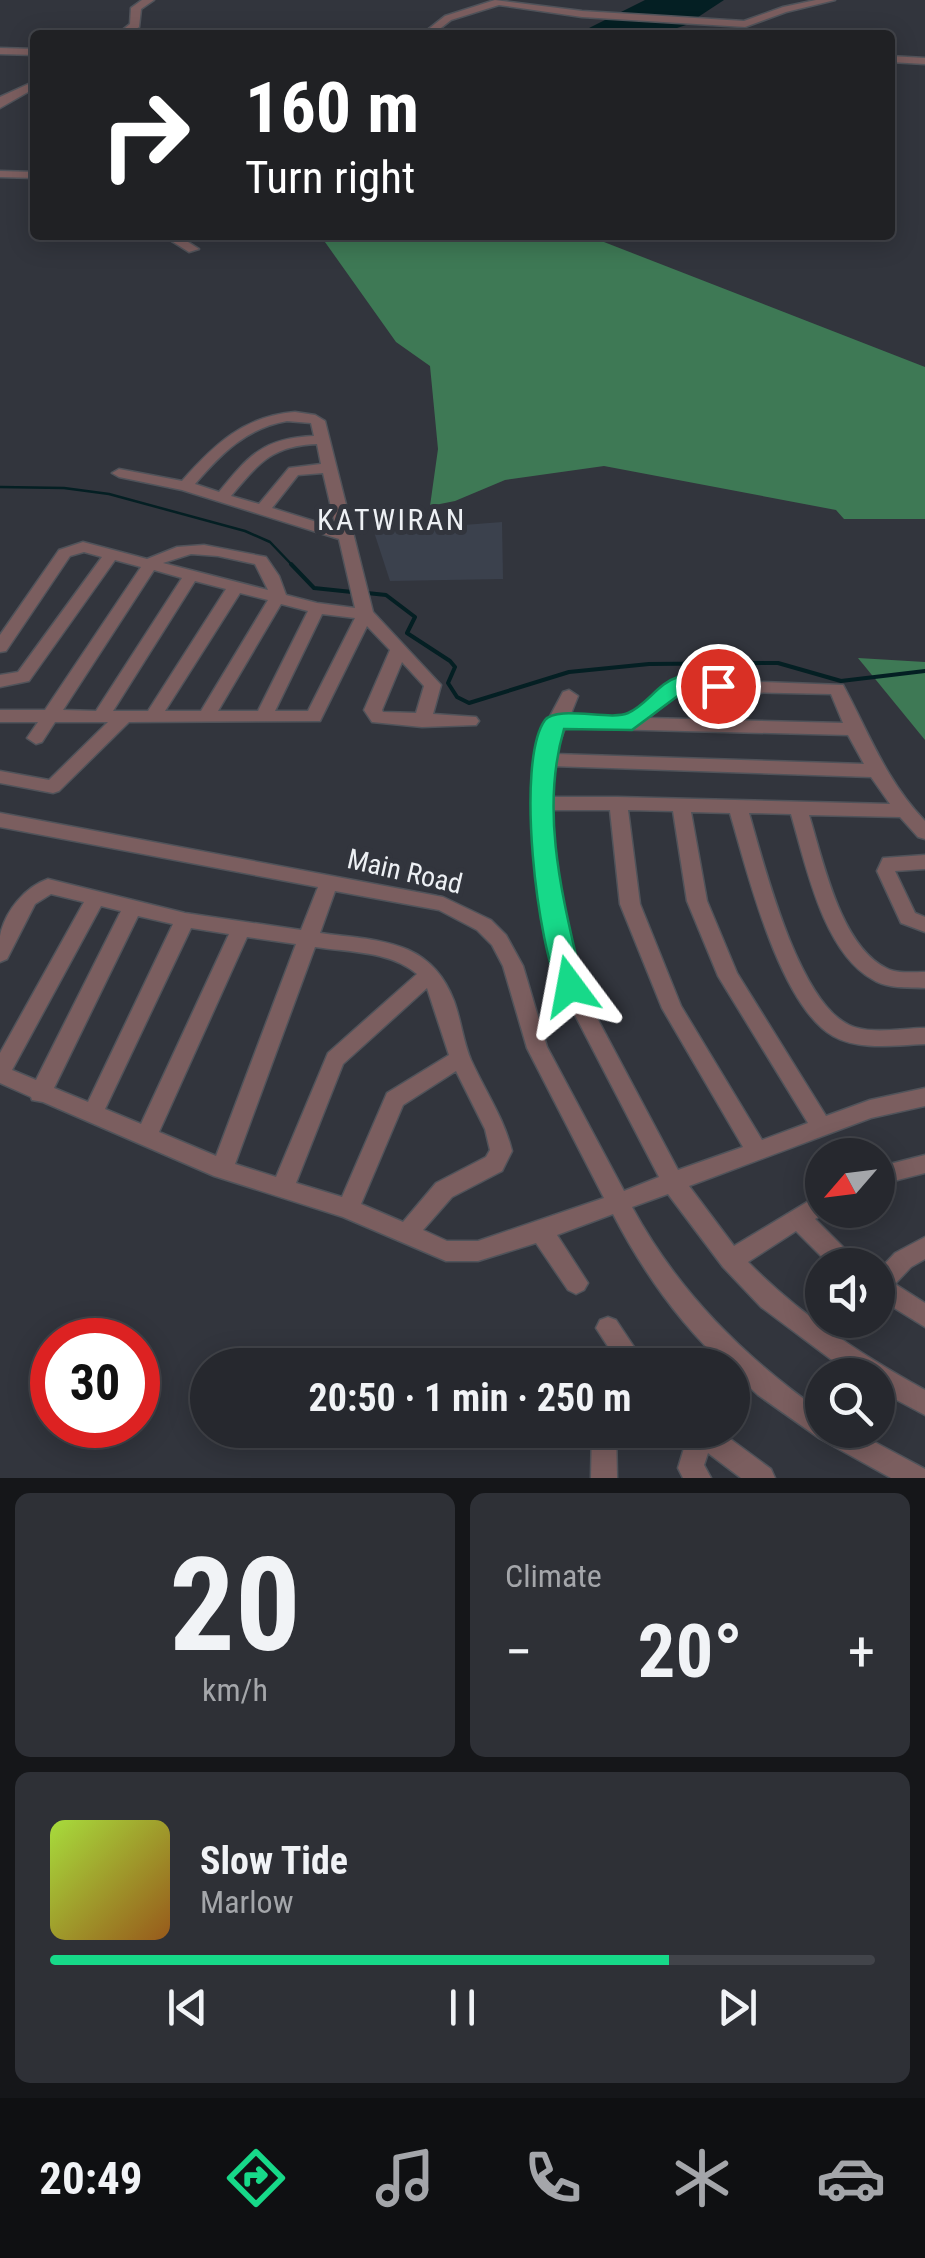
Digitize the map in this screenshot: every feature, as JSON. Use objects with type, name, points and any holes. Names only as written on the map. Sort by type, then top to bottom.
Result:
[{"type":"street","points":[[128,30],[134,25],[136,8],[149,0]]},
{"type":"street","points":[[432,30],[448,18],[499,2],[597,15],[718,22],[746,30],[766,15],[830,0]]},
{"type":"street","points":[[0,51],[30,57]]},
{"type":"street","points":[[895,59],[925,60]]},
{"type":"street","points":[[1,101],[30,86]]},
{"type":"street","points":[[0,174],[30,175]]},
{"type":"street","points":[[177,240],[193,249]]},
{"type":"street","points":[[185,486],[236,432],[256,424],[310,417],[318,421],[361,601],[433,685],[422,721]]},
{"type":"street","points":[[222,498],[257,456],[273,444],[322,440]]},
{"type":"street","points":[[263,508],[294,471],[328,468]]},
{"type":"street","points":[[119,474],[185,486],[343,534]]},
{"type":"street","points":[[0,647],[64,553],[83,547],[316,608],[361,601]]},
{"type":"street","points":[[36,738],[151,562],[166,552],[202,547],[260,560],[272,576],[278,596],[208,714]]},
{"type":"street","points":[[0,681],[22,676],[112,553]]},
{"type":"street","points":[[101,716],[192,574]]},
{"type":"street","points":[[154,715],[236,586]]},
{"type":"street","points":[[0,716],[314,717],[361,601]]},
{"type":"street","points":[[264,716],[316,608]]},
{"type":"street","points":[[399,649],[372,710],[378,718],[470,720]]},
{"type":"street","points":[[632,722],[678,685],[837,689],[876,772],[903,811],[925,832]]},
{"type":"street","points":[[569,696],[544,760],[541,804],[550,893],[570,986],[674,1184],[731,1260],[769,1299],[851,1358]]},
{"type":"street","points":[[0,777],[53,787],[125,716]]},
{"type":"street","points":[[556,722],[853,729]]},
{"type":"street","points":[[544,760],[876,772]]},
{"type":"street","points":[[618,803],[630,904],[672,1008],[757,1151]]},
{"type":"street","points":[[541,804],[903,811]]},
{"type":"street","points":[[681,805],[697,901],[728,976],[821,1126]]},
{"type":"street","points":[[738,807],[766,903],[787,954],[817,1009],[837,1029],[855,1035],[925,1036]]},
{"type":"street","points":[[798,808],[834,916],[850,946],[864,964],[882,977],[925,980]]},
{"type":"street","name":"Main Road","points":[[0,820],[443,904],[484,926],[499,940],[512,966],[537,1048],[599,1159],[618,1202],[663,1276],[714,1340],[805,1414]]},
{"type":"street","points":[[925,862],[890,863],[886,871],[908,918],[925,925]]},
{"type":"street","points":[[222,1169],[312,937],[328,885]]},
{"type":"street","points":[[0,954],[35,892],[48,886],[185,920],[312,937],[391,951],[414,960],[430,974],[443,999],[460,1058],[496,1129],[501,1151],[494,1164],[452,1180],[434,1195],[408,1233]]},
{"type":"street","points":[[96,897],[0,1074],[222,1169],[348,1209],[446,1251],[478,1250],[540,1231],[821,1126],[925,1096]]},
{"type":"street","points":[[40,1094],[132,908]]},
{"type":"street","points":[[92,1115],[185,920]]},
{"type":"street","points":[[147,1134],[241,928]]},
{"type":"street","points":[[283,1187],[334,1060],[430,974]]},
{"type":"street","points":[[348,1209],[395,1099],[460,1058]]},
{"type":"street","points":[[895,1172],[925,1164]]},
{"type":"street","points":[[731,1260],[805,1213]]},
{"type":"street","points":[[798,1218],[829,1248]]},
{"type":"street","points":[[540,1231],[576,1282]]},
{"type":"street","points":[[895,1268],[925,1247]]},
{"type":"street","points":[[895,1297],[925,1316]]},
{"type":"street","points":[[608,1328],[620,1348]]},
{"type":"street","points":[[895,1386],[925,1403]]},
{"type":"street","points":[[604,1448],[604,1478]]},
{"type":"street","points":[[695,1448],[690,1468],[698,1478]]},
{"type":"street","points":[[721,1448],[762,1478]]},
{"type":"street","name":"Main Road","points":[[861,1448],[916,1478]]},
{"type":"shaded area","points":[[645,0],[724,0],[686,25],[671,30],[589,28]]},
{"type":"shaded area","points":[[502,522],[503,579],[390,581],[374,532]]},
{"type":"green space","points":[[324,240],[599,240],[925,367],[925,519],[844,519],[836,510],[604,466],[505,480],[455,501],[430,506],[438,449],[430,366],[396,342]]},
{"type":"green space","points":[[858,658],[925,662],[925,740]]},
{"type":"waterway","points":[[0,487],[64,488],[109,494],[245,531],[270,542],[293,566]]},
{"type":"waterway","points":[[291,564],[314,588],[352,592]]},
{"type":"waterway","points":[[367,593],[386,595],[415,617],[407,633],[450,661],[455,667],[448,683],[457,697],[469,703],[569,672],[649,664],[778,663],[841,681],[925,671]]},
{"type":"district","name":"KATWIRAN","points":[[392,520]]},
{"type":"route","points":[[570,986],[550,893],[541,804],[544,760],[556,722],[632,722],[678,685],[718,686]]}]
